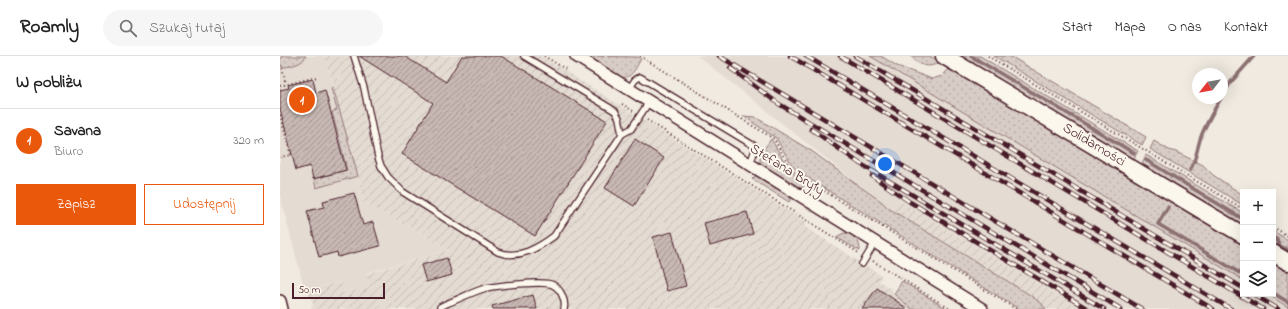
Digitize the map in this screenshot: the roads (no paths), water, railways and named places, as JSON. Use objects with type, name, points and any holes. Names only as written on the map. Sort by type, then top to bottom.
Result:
[{"type":"street","name":"Stefana Bryły","points":[[576,56],[982,309]]},
{"type":"street","name":"Solidarności","points":[[944,56],[1240,233]]},
{"type":"street","points":[[1276,255],[1288,262]]},
{"type":"street","points":[[280,300],[282,309]]},
{"type":"lane","points":[[354,56],[364,88],[378,157],[381,166],[388,177],[403,192],[505,255],[526,252],[541,246],[554,236],[622,134],[631,129],[649,102]]},
{"type":"lane","points":[[524,56],[615,111],[619,118],[622,134]]},
{"type":"lane","points":[[629,89],[635,80],[640,77],[756,147],[750,164]]},
{"type":"lane","points":[[862,264],[875,243]]},
{"type":"lane","points":[[440,309],[440,307],[446,304],[495,286],[545,283],[553,284],[559,290],[565,305],[564,309]]},
{"type":"waterway","points":[[971,56],[1134,153]]},
{"type":"waterway","points":[[1228,87],[1254,56]]},
{"type":"waterway","points":[[1190,170],[1202,134],[1217,104]]},
{"type":"waterway","points":[[1146,160],[1240,217]]},
{"type":"waterway","points":[[1168,207],[1158,224],[1240,273]]},
{"type":"waterway","points":[[1276,239],[1280,246],[1288,250]]},
{"type":"waterway","points":[[1276,295],[1288,302]]},
{"type":"railway","points":[[719,56],[1142,309]]},
{"type":"railway","points":[[790,56],[1213,309]]},
{"type":"railway","points":[[806,56],[1231,309]]},
{"type":"railway","points":[[840,56],[1263,309]]},
{"type":"railway","points":[[855,56],[1240,286]]},
{"type":"railway","points":[[730,68],[779,104],[1121,309]]},
{"type":"railway","points":[[811,129],[859,163],[1104,309]]},
{"type":"railway","points":[[872,176],[910,202],[1088,309]]},
{"type":"railway","points":[[1258,297],[1278,309]]},
{"type":"place","name":"Savana","points":[[302,100]]}]
